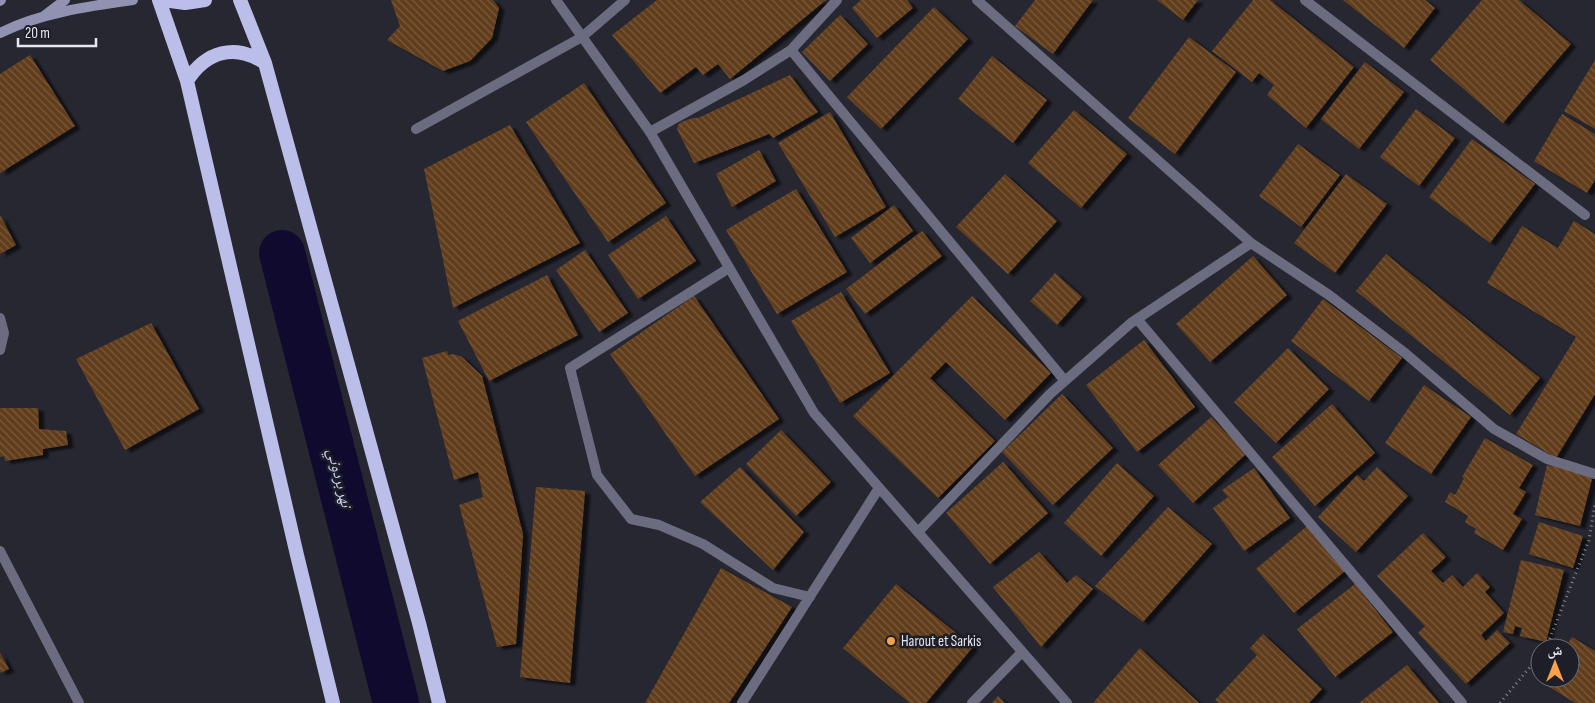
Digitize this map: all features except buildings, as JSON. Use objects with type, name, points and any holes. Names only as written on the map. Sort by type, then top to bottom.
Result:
[{"type":"highway","points":[[205,0],[185,3],[161,0],[187,81],[297,555],[334,703]]},
{"type":"highway","points":[[240,0],[265,63],[439,703]]},
{"type":"highway","points":[[187,81],[202,62],[225,52],[236,51],[246,53],[265,63]]},
{"type":"main road","points":[[42,18],[65,0]]},
{"type":"main road","points":[[0,33],[42,18],[79,9],[133,0]]},
{"type":"street","points":[[556,0],[650,132],[814,413],[1067,703]]},
{"type":"street","points":[[416,129],[582,37],[625,0]]},
{"type":"street","points":[[650,132],[744,80],[791,50],[837,0]]},
{"type":"street","points":[[977,0],[1251,243],[1329,295],[1405,352],[1494,429],[1547,459],[1595,474]]},
{"type":"street","points":[[1305,0],[1585,215]]},
{"type":"street","points":[[791,50],[1065,381]]},
{"type":"street","points":[[918,532],[1050,394],[1137,319],[1251,243]]},
{"type":"street","points":[[729,268],[570,368],[597,474],[631,519],[659,525],[703,544],[773,588],[810,597]]},
{"type":"street","points":[[0,318],[4,334],[0,350]]},
{"type":"street","points":[[1137,319],[1462,703]]},
{"type":"street","points":[[742,703],[880,488]]},
{"type":"street","points":[[0,552],[79,703]]},
{"type":"street","points":[[972,703],[1022,652]]},
{"type":"path","points":[[1550,638],[1589,540],[1595,504]]},
{"type":"path","points":[[1500,703],[1530,667]]},
{"type":"waterway","name":"نهر بردوني","points":[[282,253],[396,703]]},
{"type":"place","name":"Harout et Sarkis","points":[[891,641]]}]
